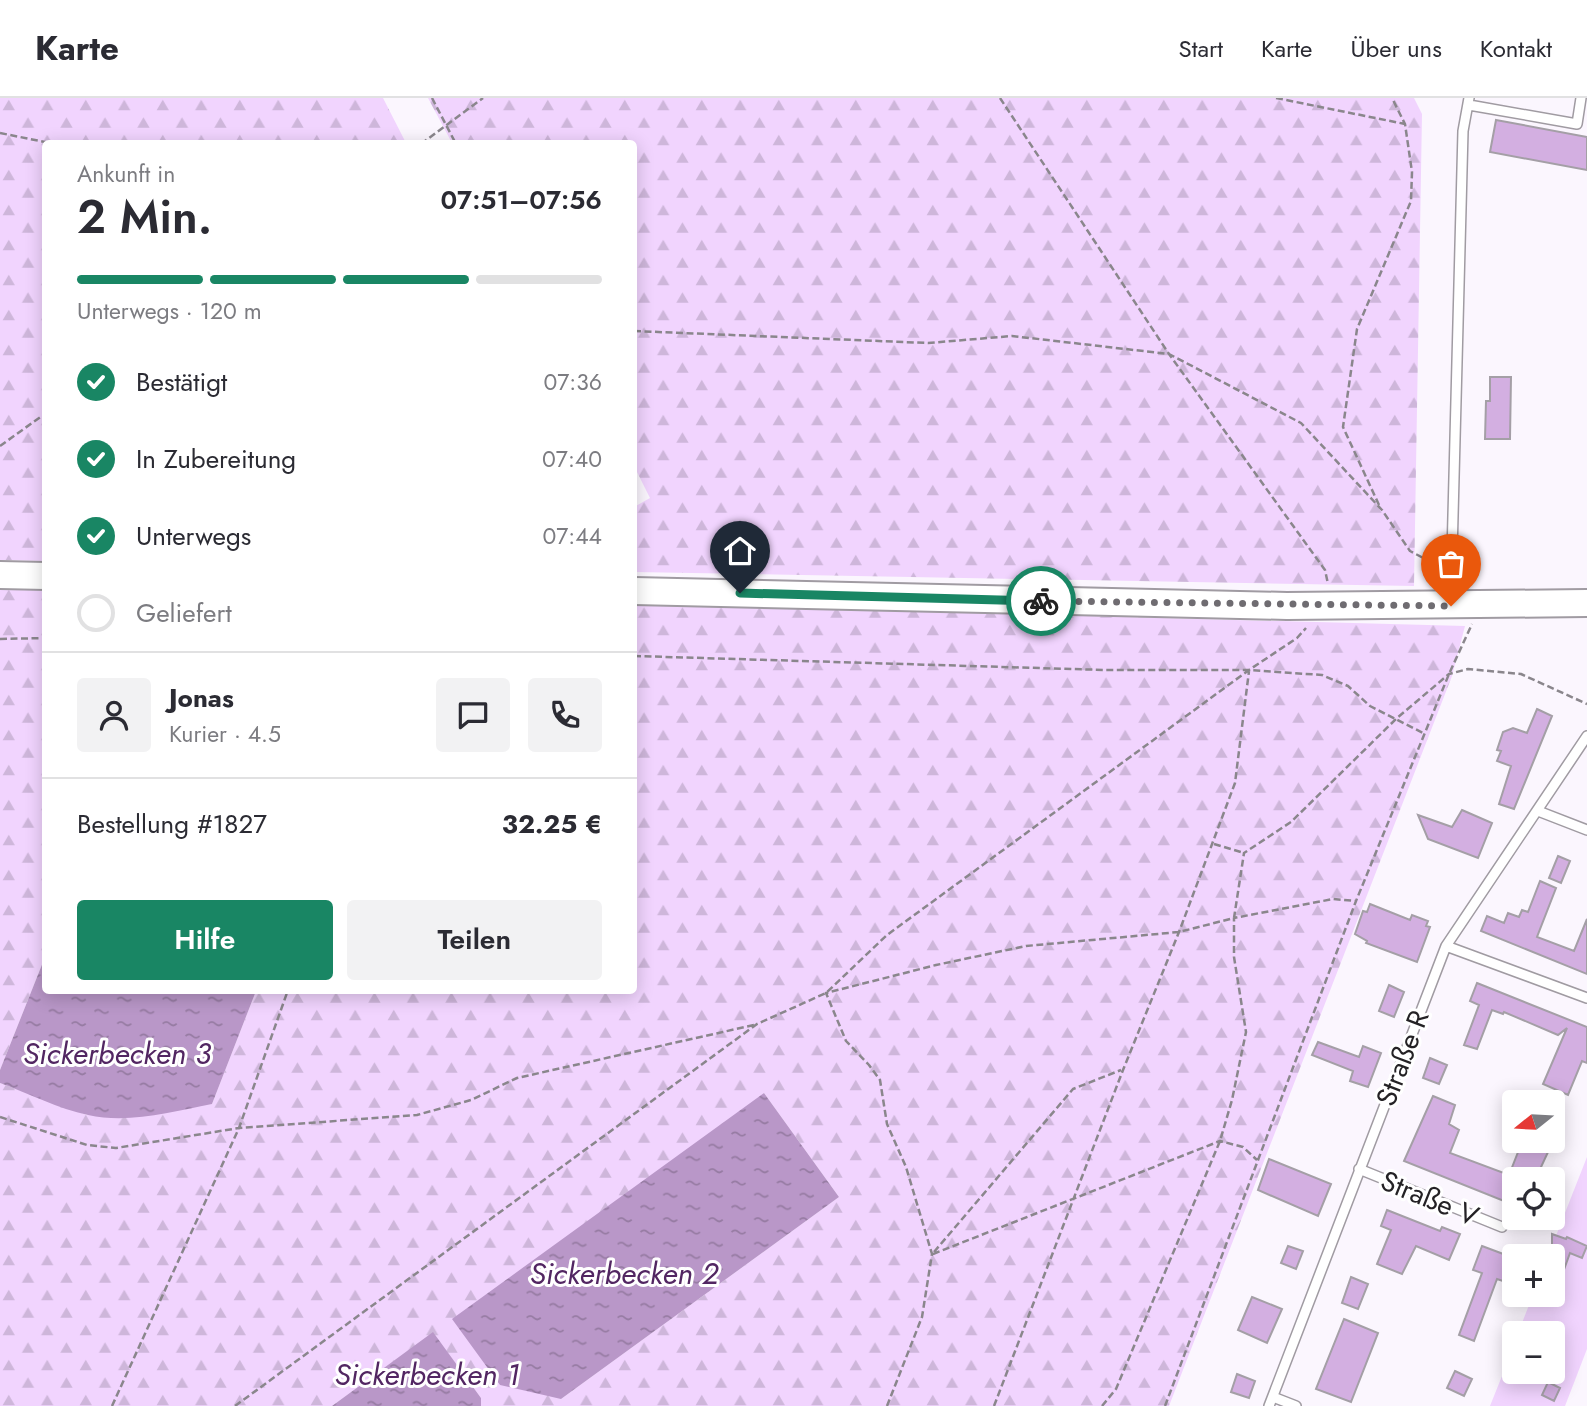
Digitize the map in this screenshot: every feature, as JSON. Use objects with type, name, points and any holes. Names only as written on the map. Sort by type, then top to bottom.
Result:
[{"type":"main road","points":[[0,575],[42,576]]},
{"type":"main road","points":[[637,591],[1321,605],[1472,606],[1587,603]]},
{"type":"lane","points":[[1452,554],[1463,131],[1469,102],[1577,124],[1581,98]]},
{"type":"lane","name":"Straße R","points":[[1271,1401],[1446,946],[1587,736]]},
{"type":"lane","points":[[1538,811],[1587,830]]},
{"type":"lane","points":[[1446,946],[1587,998]]},
{"type":"lane","name":"Straße V","points":[[1359,1169],[1502,1227]]},
{"type":"lane","points":[[1271,1401],[1296,1406]]},
{"type":"path","points":[[432,98],[454,140]]},
{"type":"path","points":[[426,140],[483,98]]},
{"type":"path","points":[[827,993],[887,935],[1297,638],[1315,619],[1321,605],[1325,570],[1169,354],[1000,98]]},
{"type":"path","points":[[1276,98],[1405,124]]},
{"type":"path","points":[[1382,510],[1343,427],[1357,329],[1411,201],[1412,172],[1405,124],[1392,98]]},
{"type":"path","points":[[0,133],[42,141]]},
{"type":"path","points":[[637,331],[928,343],[1012,336],[1169,354],[1301,423],[1382,510],[1410,551],[1452,573]]},
{"type":"path","points":[[0,446],[42,416]]},
{"type":"path","points":[[1165,1406],[1356,901],[1449,674],[1474,621],[1472,606]]},
{"type":"path","points":[[0,639],[42,638]]},
{"type":"path","points":[[637,656],[1105,670],[1250,670],[1322,675],[1348,686],[1370,706],[1425,734]]},
{"type":"path","points":[[1102,1406],[1116,1389],[1220,1141],[1232,1100],[1246,1032],[1234,957],[1234,918],[1244,853],[1292,822],[1397,718],[1449,674],[1468,669],[1521,674],[1587,704]]},
{"type":"path","points":[[994,1406],[1235,783],[1250,670]]},
{"type":"path","points":[[1213,843],[1244,853]]},
{"type":"path","points":[[0,1117],[87,1144],[116,1148],[239,1128],[417,1115],[471,1100],[517,1078],[757,1024],[827,993],[936,965],[1026,946],[1179,932],[1234,918],[1333,900],[1356,901]]},
{"type":"path","points":[[827,993],[846,1041],[880,1080],[887,1124],[906,1167],[932,1254],[922,1317],[887,1406]]},
{"type":"path","points":[[112,1406],[239,1128],[287,994]]},
{"type":"path","points":[[234,1406],[757,1024]]},
{"type":"path","points":[[932,1254],[1073,1088],[1089,1080],[1123,1070]]},
{"type":"path","points":[[932,1254],[1220,1141],[1243,1147],[1257,1160]]},
{"type":"green space","points":[[0,98],[383,98],[404,140],[42,140],[42,561],[0,560]]},
{"type":"green space","points":[[428,98],[1414,98],[1422,114],[1414,586],[637,572],[637,505],[650,498],[637,472],[637,140],[450,140]]},
{"type":"green space","points":[[0,589],[42,590],[42,965],[0,1070]]},
{"type":"green space","points":[[637,604],[1465,626],[1452,676],[1169,1406],[481,1406],[481,1398],[433,1333],[332,1406],[0,1406],[0,1083],[87,1115],[212,1104],[255,994],[637,994]],"holes":[[[764,1093],[839,1197],[561,1399]]]},
{"type":"green space","points":[[1587,1157],[1587,1349],[1565,1406],[1490,1406],[1502,1376],[1502,1384],[1565,1384],[1565,1321],[1523,1321],[1528,1307],[1565,1307],[1565,1244],[1553,1244],[1558,1230],[1565,1230],[1565,1213]]},
{"type":"water","name":"Sickerbecken 3","points":[[42,965],[42,994],[255,994],[212,1104],[134,1118],[88,1115],[0,1083],[0,1070]]},
{"type":"water","name":"Sickerbecken 2","points":[[764,1093],[839,1197],[561,1399],[500,1385],[452,1319]]},
{"type":"water","name":"Sickerbecken 1","points":[[433,1332],[481,1398],[481,1406],[332,1406]]},
{"type":"building","points":[[1496,120],[1587,137],[1587,170],[1490,152]]},
{"type":"building","points":[[1490,377],[1511,377],[1510,439],[1485,439]]},
{"type":"building","points":[[1537,709],[1552,716],[1514,809],[1499,804],[1511,766],[1497,761],[1501,751],[1497,750],[1503,732],[1513,728],[1527,733]]},
{"type":"building","points":[[1462,810],[1492,823],[1478,858],[1428,839],[1418,815],[1452,827]]},
{"type":"building","points":[[1558,856],[1570,861],[1561,883],[1549,878]]},
{"type":"building","points":[[1540,881],[1556,888],[1537,937],[1574,951],[1587,919],[1587,974],[1481,931],[1487,916],[1504,923],[1508,913],[1519,917],[1522,910],[1528,912]]},
{"type":"building","points":[[1370,904],[1410,920],[1412,915],[1428,921],[1426,926],[1430,927],[1417,962],[1366,943],[1367,941],[1355,934],[1363,911],[1367,912]]},
{"type":"building","points":[[1477,983],[1587,1027],[1587,1063],[1582,1061],[1568,1095],[1565,1090],[1557,1090],[1543,1084],[1567,1028],[1558,1035],[1504,1012],[1503,1014],[1492,1010],[1477,1049],[1464,1045],[1479,1005],[1470,1001]]},
{"type":"building","points":[[1389,985],[1404,992],[1394,1017],[1379,1011]]},
{"type":"building","points":[[1318,1042],[1359,1057],[1363,1046],[1381,1053],[1368,1087],[1350,1081],[1353,1071],[1312,1055]]},
{"type":"building","points":[[1430,1058],[1447,1065],[1439,1084],[1423,1078]]},
{"type":"building","points":[[1433,1096],[1455,1105],[1449,1124],[1459,1130],[1450,1153],[1502,1172],[1502,1200],[1404,1161]]},
{"type":"building","points":[[1518,1153],[1548,1153],[1541,1167],[1512,1167]]},
{"type":"building","points":[[1269,1159],[1331,1184],[1318,1216],[1258,1190]]},
{"type":"building","points":[[1387,1210],[1440,1231],[1442,1227],[1460,1234],[1449,1260],[1416,1246],[1402,1274],[1377,1264],[1391,1230],[1381,1226]]},
{"type":"building","points":[[1552,1234],[1587,1246],[1582,1258],[1570,1253],[1565,1267],[1565,1244],[1552,1244]]},
{"type":"building","points":[[1288,1246],[1303,1251],[1296,1269],[1281,1263]]},
{"type":"building","points":[[1482,1246],[1502,1254],[1502,1281],[1497,1279],[1474,1341],[1459,1335],[1482,1273],[1473,1270]]},
{"type":"building","points":[[1351,1277],[1368,1284],[1358,1309],[1342,1303]]},
{"type":"building","points":[[1252,1297],[1282,1309],[1267,1343],[1238,1330]]},
{"type":"building","points":[[1344,1319],[1378,1333],[1351,1402],[1316,1389]]},
{"type":"building","points":[[1455,1371],[1472,1379],[1464,1396],[1447,1388]]},
{"type":"building","points":[[1237,1374],[1255,1381],[1249,1398],[1231,1392]]},
{"type":"building","points":[[1547,1384],[1560,1388],[1554,1401],[1542,1395]]},
{"type":"way so far","points":[[1041,601],[1451,606]]},
{"type":"route","points":[[740,593],[1041,601]]}]
